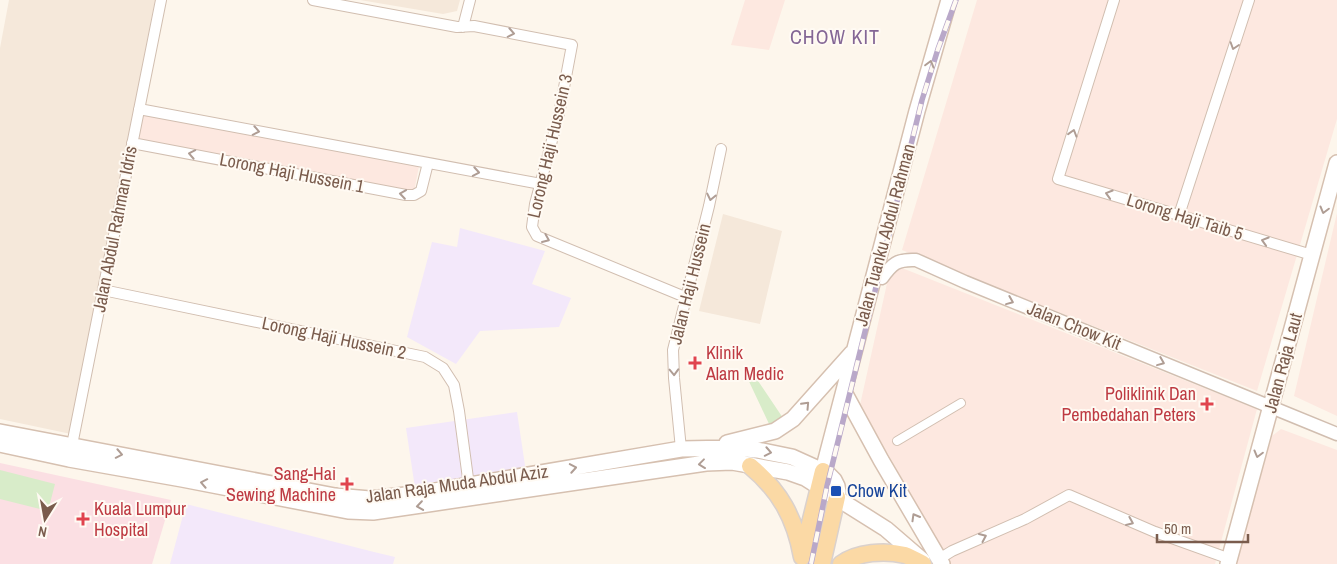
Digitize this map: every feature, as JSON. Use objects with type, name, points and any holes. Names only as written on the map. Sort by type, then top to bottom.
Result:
[{"type":"main road","name":"Jalan Tuanku Abdul Rahman","points":[[821,479],[917,111],[949,0]]},
{"type":"main road","name":"Jalan Raja Laut","points":[[1229,562],[1337,163]]},
{"type":"main road","points":[[848,376],[862,353],[882,278],[888,226]]},
{"type":"main road","points":[[681,450],[731,442],[774,431],[793,419],[855,350]]},
{"type":"main road","points":[[844,392],[936,562]]},
{"type":"main road","name":"Jalan Raja Muda Abdul Aziz","points":[[0,432],[70,452],[182,478],[348,511],[373,512],[421,506],[706,463],[732,462],[788,472],[804,478],[821,479]]},
{"type":"main road","name":"Jalan Raja Muda Abdul Aziz","points":[[0,444],[70,452],[344,496],[370,498],[469,486],[681,450],[734,448],[757,450],[792,457],[821,479]]},
{"type":"main road","points":[[750,466],[764,478],[784,504],[796,529],[801,560]]},
{"type":"main road","points":[[821,479],[837,497],[936,562]]},
{"type":"main road","points":[[801,560],[821,479]]},
{"type":"main road","points":[[822,564],[837,497]]},
{"type":"main road","points":[[841,564],[848,558],[887,552],[906,556],[923,564]]},
{"type":"street","name":"Jalan Abdul Rahman Idris","points":[[70,452],[161,0]]},
{"type":"street","points":[[314,0],[463,27],[470,0]]},
{"type":"street","name":"Lorong Haji Taib 5","points":[[1114,0],[1058,179],[1312,255]]},
{"type":"street","points":[[1179,215],[1249,0]]},
{"type":"street","name":"Lorong Haji Hussein 3","points":[[463,27],[474,26],[572,45],[560,114],[535,204],[532,228],[538,236],[685,297]]},
{"type":"street","name":"Lorong Haji Hussein 1","points":[[139,109],[541,184]]},
{"type":"street","name":"Lorong Haji Hussein 1","points":[[132,143],[406,195],[414,195],[421,191],[428,163]]},
{"type":"street","name":"Jalan Haji Hussein","points":[[681,450],[673,350],[709,206],[720,149]]},
{"type":"street","name":"Jalan Chow Kit","points":[[882,278],[891,266],[908,260],[916,260],[965,282],[1337,434]]},
{"type":"street","name":"Lorong Haji Hussein 2","points":[[103,290],[425,357],[443,368],[454,385],[469,486]]},
{"type":"street","points":[[897,441],[961,403]]},
{"type":"street","points":[[936,562],[952,551],[1069,495],[1229,562]]},
{"type":"shaded area","points":[[9,0],[155,0],[71,434],[0,419],[0,48]]},
{"type":"shaded area","points":[[360,0],[460,0],[457,11],[443,14]]},
{"type":"shaded area","points":[[745,0],[785,0],[769,50],[731,45]]},
{"type":"shaded area","points":[[977,0],[1337,0],[1337,119],[1257,391],[902,250]]},
{"type":"shaded area","points":[[141,114],[419,166],[414,192],[136,140]]},
{"type":"shaded area","points":[[1337,213],[1337,416],[1294,396]]},
{"type":"shaded area","points":[[723,214],[782,231],[760,324],[699,311]]},
{"type":"shaded area","points":[[460,228],[545,251],[532,284],[571,298],[559,327],[480,331],[456,364],[407,337],[432,242],[457,247]]},
{"type":"shaded area","points":[[902,268],[1257,409],[1215,564],[951,564],[860,405],[890,270]]},
{"type":"shaded area","points":[[517,412],[526,472],[415,488],[406,428]]},
{"type":"shaded area","points":[[1281,429],[1337,450],[1337,564],[1236,564],[1272,436]]},
{"type":"shaded area","name":"Kuala Lumpur Hospital","points":[[0,463],[171,500],[152,564],[0,564]]},
{"type":"shaded area","points":[[186,504],[395,557],[393,564],[170,564]]},
{"type":"green space","points":[[752,372],[783,418],[770,426],[745,373]]},
{"type":"green space","points":[[0,470],[55,484],[48,511],[0,499]]},
{"type":"railway","points":[[811,564],[827,486],[922,100],[956,0]]},
{"type":"place","name":"Klinik Alam Medic","points":[[695,363]]},
{"type":"place","name":"Poliklinik Dan Pembedahan Peters","points":[[1207,404]]},
{"type":"place","name":"Sang-Hai Sewing Machine","points":[[347,484]]},
{"type":"place","name":"Chow Kit","points":[[836,491]]},
{"type":"place","name":"Kuala Lumpur Hospital","points":[[83,519]]},
{"type":"district","name":"CHOW KIT","points":[[835,37]]}]
